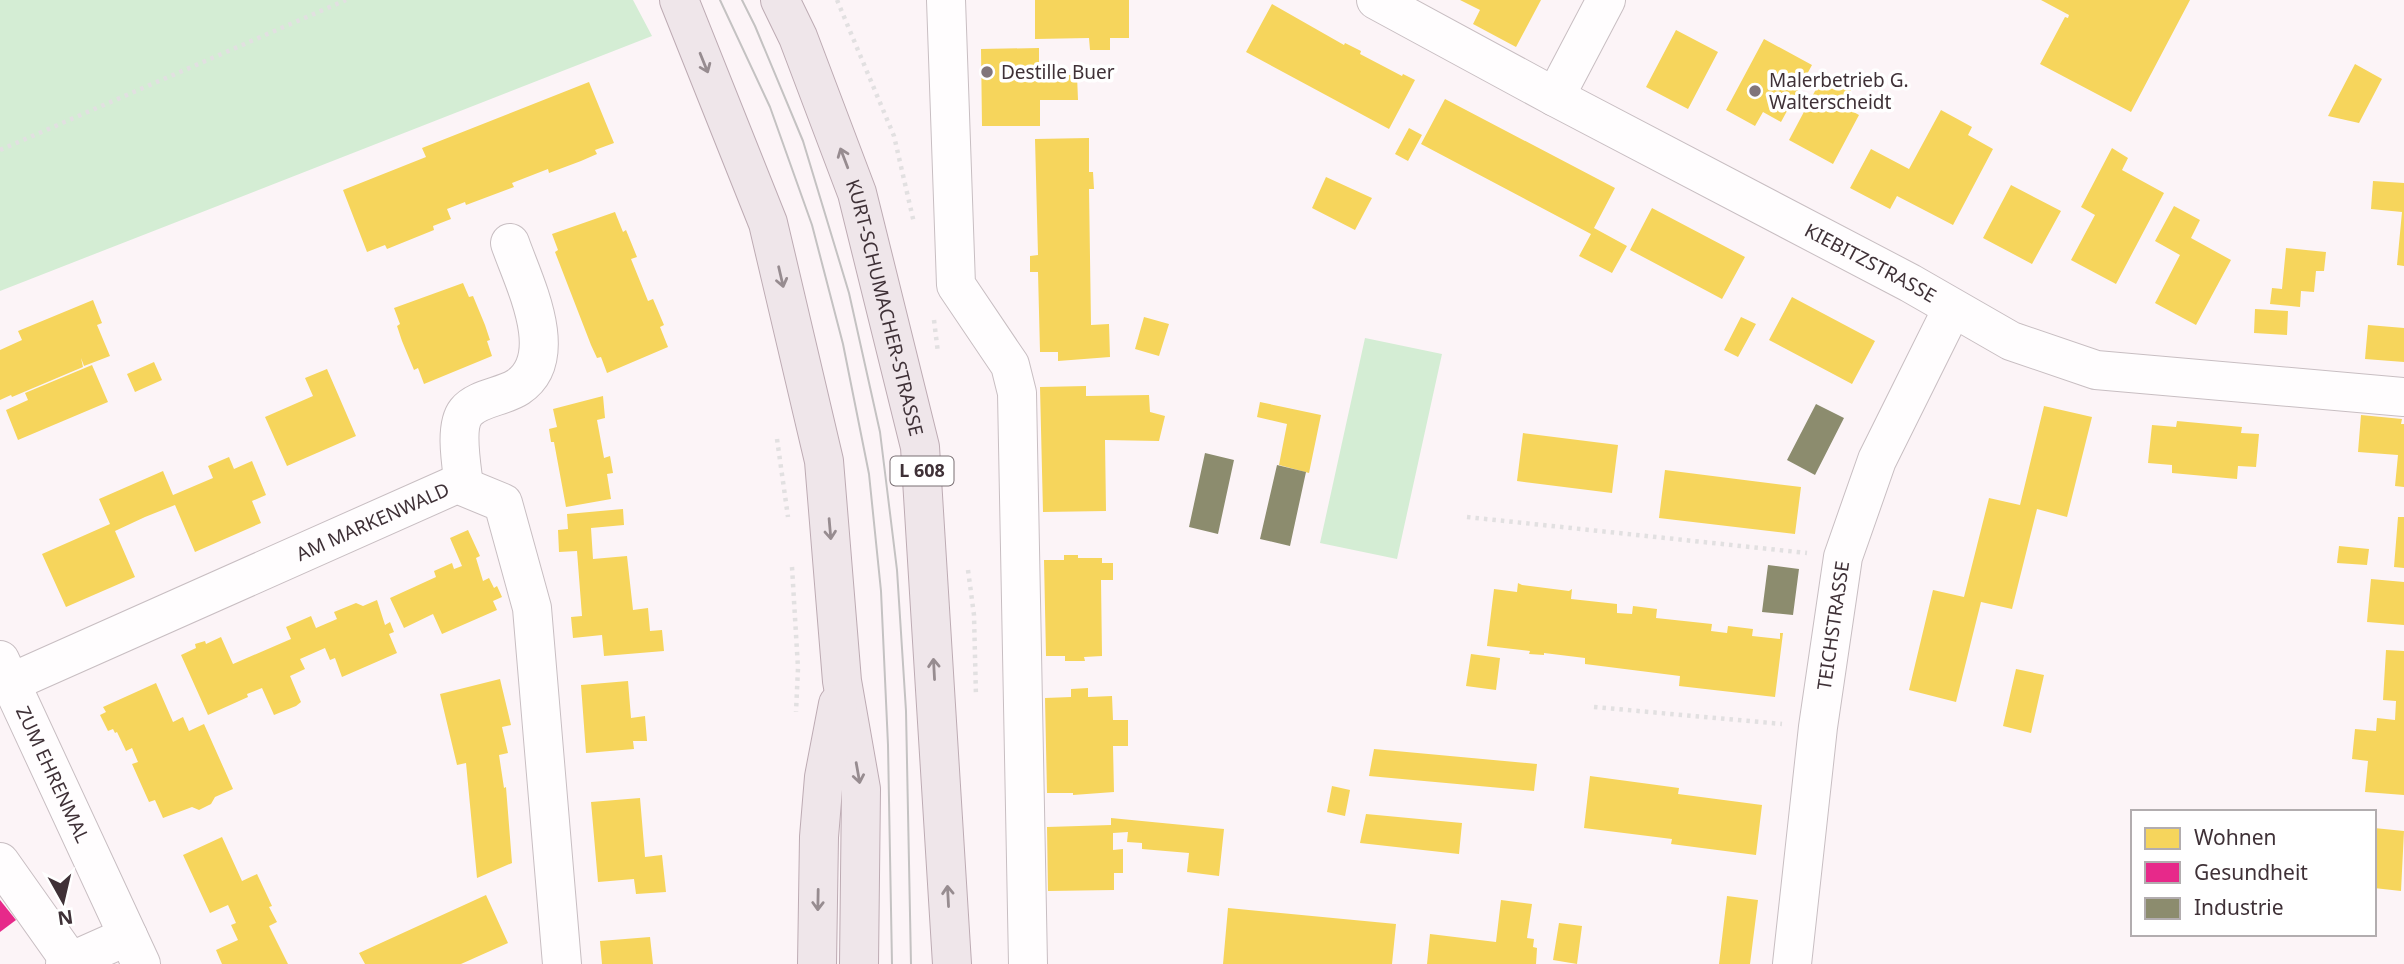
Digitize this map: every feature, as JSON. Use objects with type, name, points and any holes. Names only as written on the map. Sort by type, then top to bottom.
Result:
[{"type":"main road","points":[[679,0],[768,223],[824,461],[842,681],[861,789],[859,964]]},
{"type":"main road","name":"KURT-SCHUMACHER-STRASSE","points":[[780,0],[798,37],[857,193],[920,447],[952,964]]},
{"type":"main road","points":[[817,964],[819,837],[824,777],[842,681]]},
{"type":"street","points":[[946,0],[956,285],[1010,365],[1017,393],[1028,961]]},
{"type":"street","name":"KIEBITZSTRASSE","points":[[1376,0],[1910,283],[2011,341],[2096,370],[2404,397]]},
{"type":"street","points":[[1555,97],[1606,0]]},
{"type":"street","points":[[464,486],[460,426],[464,413],[474,405],[520,386],[533,371],[539,352],[539,330],[534,310],[510,243]]},
{"type":"street","name":"TEICHSTRASSE","points":[[1792,964],[1818,727],[1843,557],[1877,460],[1952,309]]},
{"type":"street","name":"AM MARKENWALD","points":[[5,671],[457,484],[503,503],[533,608],[562,964]]},
{"type":"street","name":"ZUM EHRENMAL","points":[[5,671],[135,950]]},
{"type":"street","points":[[0,862],[68,962],[135,950]]},
{"type":"path","points":[[0,150],[346,0]]},
{"type":"path","points":[[776,431],[788,519]]},
{"type":"path","points":[[1467,517],[1843,557]]},
{"type":"path","points":[[791,559],[798,668],[795,720]]},
{"type":"path","points":[[1594,706],[1818,727]]},
{"type":"green space","points":[[0,0],[633,0],[652,36],[0,291]]},
{"type":"green space","points":[[1365,338],[1442,354],[1397,559],[1320,543]]},
{"type":"building: Wohnen","points":[[1035,0],[1129,0],[1129,38],[1110,38],[1110,50],[1090,50],[1089,38],[1035,39]]},
{"type":"building: Wohnen","points":[[1460,0],[1541,0],[1516,47],[1473,24],[1480,10]]},
{"type":"building: Wohnen","points":[[2041,0],[2190,0],[2131,112],[2040,64],[2065,17],[2068,18],[2069,15]]},
{"type":"building: Wohnen","points":[[1272,4],[1344,45],[1345,43],[1361,51],[1360,54],[1415,80],[1389,129],[1246,52]]},
{"type":"building: Wohnen","points":[[1676,30],[1718,52],[1688,109],[1646,87]]},
{"type":"building: Wohnen","points":[[1764,39],[1812,65],[1781,122],[1763,112],[1755,126],[1726,110]]},
{"type":"building: Wohnen","points":[[1039,48],[1039,75],[1077,75],[1078,100],[1040,100],[1040,126],[982,126],[981,49]]},
{"type":"building: Wohnen","points":[[2355,64],[2382,79],[2359,123],[2328,116]]},
{"type":"building: Wohnen","points":[[1823,76],[1851,90],[1843,106],[1859,115],[1833,164],[1789,140]]},
{"type":"building: Wohnen","points":[[589,82],[614,143],[595,150],[597,154],[581,161],[549,173],[548,169],[512,183],[514,187],[466,205],[465,202],[447,209],[451,219],[433,226],[434,230],[387,249],[385,245],[367,252],[343,190],[426,157],[422,148]]},
{"type":"building: Wohnen","points":[[1445,99],[1615,188],[1594,228],[1627,246],[1612,273],[1579,256],[1591,234],[1421,144]]},
{"type":"building: Wohnen","points":[[1941,110],[1972,127],[1968,135],[1993,149],[1953,225],[1897,196],[1890,209],[1850,188],[1871,149],[1909,169]]},
{"type":"building: Wohnen","points":[[1409,128],[1422,135],[1408,161],[1395,154]]},
{"type":"building: Wohnen","points":[[1089,138],[1089,172],[1093,172],[1094,189],[1089,189],[1091,325],[1109,324],[1110,357],[1058,361],[1058,352],[1040,352],[1038,272],[1030,272],[1030,256],[1038,255],[1035,139]]},
{"type":"building: Wohnen","points":[[2112,148],[2128,158],[2122,170],[2164,193],[2116,284],[2071,260],[2095,215],[2081,207]]},
{"type":"building: Wohnen","points":[[1326,177],[1372,198],[1355,230],[1312,208]]},
{"type":"building: Wohnen","points":[[2373,181],[2404,183],[2404,266],[2397,265],[2402,212],[2371,209]]},
{"type":"building: Wohnen","points":[[2011,185],[2061,211],[2032,264],[1983,238]]},
{"type":"building: Wohnen","points":[[2174,206],[2200,220],[2191,238],[2231,260],[2196,325],[2155,303],[2180,255],[2155,241]]},
{"type":"building: Wohnen","points":[[1652,208],[1745,257],[1722,299],[1630,250]]},
{"type":"building: Wohnen","points":[[615,212],[637,257],[631,259],[648,301],[653,299],[664,325],[660,327],[668,347],[607,373],[601,357],[597,358],[591,345],[555,252],[558,250],[552,234]]},
{"type":"building: Wohnen","points":[[2286,248],[2326,252],[2324,271],[2316,271],[2314,292],[2301,291],[2300,307],[2270,304],[2272,288],[2282,289]]},
{"type":"building: Wohnen","points":[[463,283],[469,297],[473,296],[485,325],[492,356],[424,384],[418,368],[414,370],[402,341],[394,308]]},
{"type":"building: Wohnen","points":[[1792,297],[1875,341],[1852,384],[1769,340]]},
{"type":"building: Wohnen","points":[[93,300],[102,323],[97,325],[110,356],[84,366],[81,358],[83,367],[0,400],[0,350],[22,340],[18,331]]},
{"type":"building: Wohnen","points":[[2255,309],[2288,311],[2287,335],[2254,333]]},
{"type":"building: Wohnen","points":[[1144,317],[1169,324],[1159,356],[1135,349]]},
{"type":"building: Wohnen","points":[[1741,317],[1756,324],[1738,357],[1724,350]]},
{"type":"building: Wohnen","points":[[2368,325],[2404,328],[2404,362],[2365,359]]},
{"type":"building: Wohnen","points":[[154,362],[162,380],[135,392],[127,374]]},
{"type":"building: Wohnen","points":[[92,365],[108,402],[18,440],[6,410],[28,400],[25,393]]},
{"type":"building: Wohnen","points":[[327,369],[356,436],[287,466],[265,417],[313,396],[305,378]]},
{"type":"building: Wohnen","points":[[1086,386],[1086,396],[1149,395],[1150,412],[1165,416],[1159,441],[1105,440],[1106,511],[1043,512],[1040,387]]},
{"type":"building: Wohnen","points":[[603,396],[605,418],[597,420],[604,458],[610,456],[613,473],[607,474],[611,499],[566,507],[554,442],[551,442],[549,429],[557,427],[553,409]]},
{"type":"building: Wohnen","points":[[1260,402],[1321,415],[1309,473],[1279,465],[1287,424],[1257,417]]},
{"type":"building: Wohnen","points":[[2044,406],[2092,417],[2067,517],[2037,509],[2012,609],[1981,602],[1956,702],[1909,690],[1933,590],[1964,597],[1989,498],[2020,505]]},
{"type":"building: Wohnen","points":[[2361,415],[2402,419],[2404,487],[2395,486],[2398,455],[2358,452]]},
{"type":"building: Wohnen","points":[[2177,421],[2242,427],[2241,433],[2259,434],[2256,467],[2238,466],[2237,479],[2172,473],[2172,465],[2148,463],[2152,425],[2176,427]]},
{"type":"building: Wohnen","points":[[1523,433],[1618,445],[1612,493],[1517,481]]},
{"type":"building: Wohnen","points":[[229,457],[234,469],[252,461],[266,495],[252,501],[261,523],[195,552],[175,505],[145,517],[115,531],[135,577],[66,607],[42,554],[110,524],[99,499],[163,471],[173,495],[213,478],[208,466]]},
{"type":"building: Wohnen","points":[[1665,470],[1801,487],[1795,534],[1659,518]]},
{"type":"building: Wohnen","points":[[623,509],[624,525],[591,528],[593,559],[627,556],[633,610],[648,608],[650,631],[662,630],[664,651],[604,656],[602,635],[573,638],[571,617],[582,616],[577,551],[559,552],[558,530],[568,529],[567,514]]},
{"type":"building: Wohnen","points":[[2398,517],[2404,517],[2404,568],[2394,567]]},
{"type":"building: Wohnen","points":[[468,530],[480,556],[476,558],[483,581],[489,578],[502,597],[493,601],[497,610],[442,634],[433,614],[404,628],[390,598],[436,577],[434,571],[452,563],[454,569],[462,566],[450,538]]},
{"type":"building: Wohnen","points":[[2339,546],[2369,549],[2367,565],[2337,563]]},
{"type":"building: Wohnen","points":[[1064,555],[1102,558],[1102,563],[1113,563],[1113,580],[1101,580],[1102,656],[1084,657],[1085,661],[1065,661],[1065,656],[1046,656],[1044,560],[1064,560]]},
{"type":"building: Wohnen","points":[[2371,579],[2404,582],[2404,625],[2367,622]]},
{"type":"building: Wohnen","points":[[1518,583],[1569,591],[1572,589],[1571,599],[1617,604],[1617,613],[1632,614],[1633,606],[1657,609],[1656,618],[1712,624],[1711,631],[1727,633],[1728,626],[1753,629],[1752,636],[1780,639],[1780,633],[1783,633],[1775,697],[1679,686],[1680,676],[1585,664],[1585,658],[1529,654],[1530,651],[1487,646],[1494,589],[1517,592]]},
{"type":"building: Wohnen","points":[[377,600],[385,625],[390,622],[394,632],[389,634],[397,653],[342,677],[335,658],[330,660],[325,648],[300,659],[305,669],[290,676],[301,702],[296,706],[274,715],[262,688],[208,715],[181,655],[196,648],[195,644],[205,641],[206,644],[221,637],[233,664],[291,639],[286,627],[311,616],[316,628],[337,619],[334,612],[356,603],[363,606]]},
{"type":"building: Wohnen","points":[[2386,650],[2404,651],[2404,795],[2365,792],[2368,761],[2352,759],[2355,729],[2376,731],[2377,718],[2395,720],[2396,701],[2383,700]]},
{"type":"building: Wohnen","points":[[1471,654],[1500,658],[1496,690],[1466,686]]},
{"type":"building: Wohnen","points":[[2016,669],[2044,675],[2031,733],[2003,726]]},
{"type":"building: Wohnen","points":[[500,679],[511,725],[502,727],[508,753],[499,755],[504,788],[506,787],[512,863],[477,878],[466,763],[457,765],[440,694]]},
{"type":"building: Wohnen","points":[[628,681],[631,718],[645,716],[647,741],[633,741],[634,749],[586,753],[581,685]]},
{"type":"building: Wohnen","points":[[156,683],[173,722],[183,717],[189,731],[204,724],[233,789],[215,797],[211,804],[199,810],[192,807],[163,818],[155,800],[149,802],[132,764],[138,762],[132,748],[126,751],[117,732],[113,729],[108,731],[100,715],[106,712],[103,707]]},
{"type":"building: Wohnen","points":[[1088,688],[1088,697],[1112,696],[1113,720],[1128,720],[1128,746],[1113,746],[1114,792],[1073,795],[1047,793],[1045,698],[1071,697],[1071,689]]},
{"type":"building: Wohnen","points":[[1374,749],[1537,764],[1534,791],[1369,776]]},
{"type":"building: Wohnen","points":[[1590,776],[1679,788],[1678,794],[1762,805],[1756,855],[1671,844],[1672,839],[1584,828]]},
{"type":"building: Wohnen","points":[[1332,786],[1350,790],[1345,816],[1327,812]]},
{"type":"building: Wohnen","points":[[640,798],[645,857],[662,855],[666,892],[636,894],[634,879],[598,882],[591,802]]},
{"type":"building: Wohnen","points":[[1366,814],[1462,823],[1459,854],[1360,843]]},
{"type":"building: Wohnen","points":[[1111,818],[1224,829],[1219,876],[1187,872],[1189,853],[1142,849],[1142,843],[1127,842],[1128,832],[1113,833],[1113,850],[1123,849],[1123,873],[1114,873],[1114,890],[1048,891],[1047,827],[1111,825]]},
{"type":"building: Wohnen","points":[[2376,828],[2404,831],[2401,891],[2376,888]]},
{"type":"building: Wohnen","points":[[222,837],[242,881],[257,874],[277,922],[269,926],[288,964],[222,964],[216,950],[238,940],[231,925],[236,923],[228,905],[210,913],[183,855]]},
{"type":"building: Wohnen","points":[[486,895],[508,943],[461,964],[365,964],[359,953]]},
{"type":"building: Wohnen","points":[[1727,896],[1758,900],[1750,964],[1719,964]]},
{"type":"building: Wohnen","points":[[1501,900],[1532,904],[1527,938],[1534,939],[1533,947],[1537,948],[1536,964],[1427,964],[1430,934],[1496,942]]},
{"type":"building: Wohnen","points":[[1228,908],[1396,924],[1392,964],[1223,964]]},
{"type":"building: Wohnen","points":[[1559,923],[1582,926],[1577,964],[1553,960]]},
{"type":"building: Wohnen","points":[[650,937],[653,964],[602,964],[600,941]]},
{"type":"building: Gesundheit","points":[[0,900],[16,920],[0,932]]},
{"type":"building: Industrie","points":[[1816,404],[1844,418],[1815,475],[1787,460]]},
{"type":"building: Industrie","points":[[1205,453],[1234,460],[1218,534],[1189,527]]},
{"type":"building: Industrie","points":[[1277,465],[1306,472],[1290,546],[1260,539]]},
{"type":"building: Industrie","points":[[1768,565],[1799,569],[1793,615],[1762,612]]},
{"type":"tram line","points":[[720,0],[770,107],[812,225],[843,344],[869,474],[881,591],[888,745],[892,964]]},
{"type":"tram line","points":[[742,0],[803,141],[849,293],[880,432],[897,570],[906,711],[911,964]]},
{"type":"place","name":"Destille Buer","points":[[987,72]]},
{"type":"place","name":"Malerbetrieb G. Walterscheidt","points":[[1755,91]]}]
